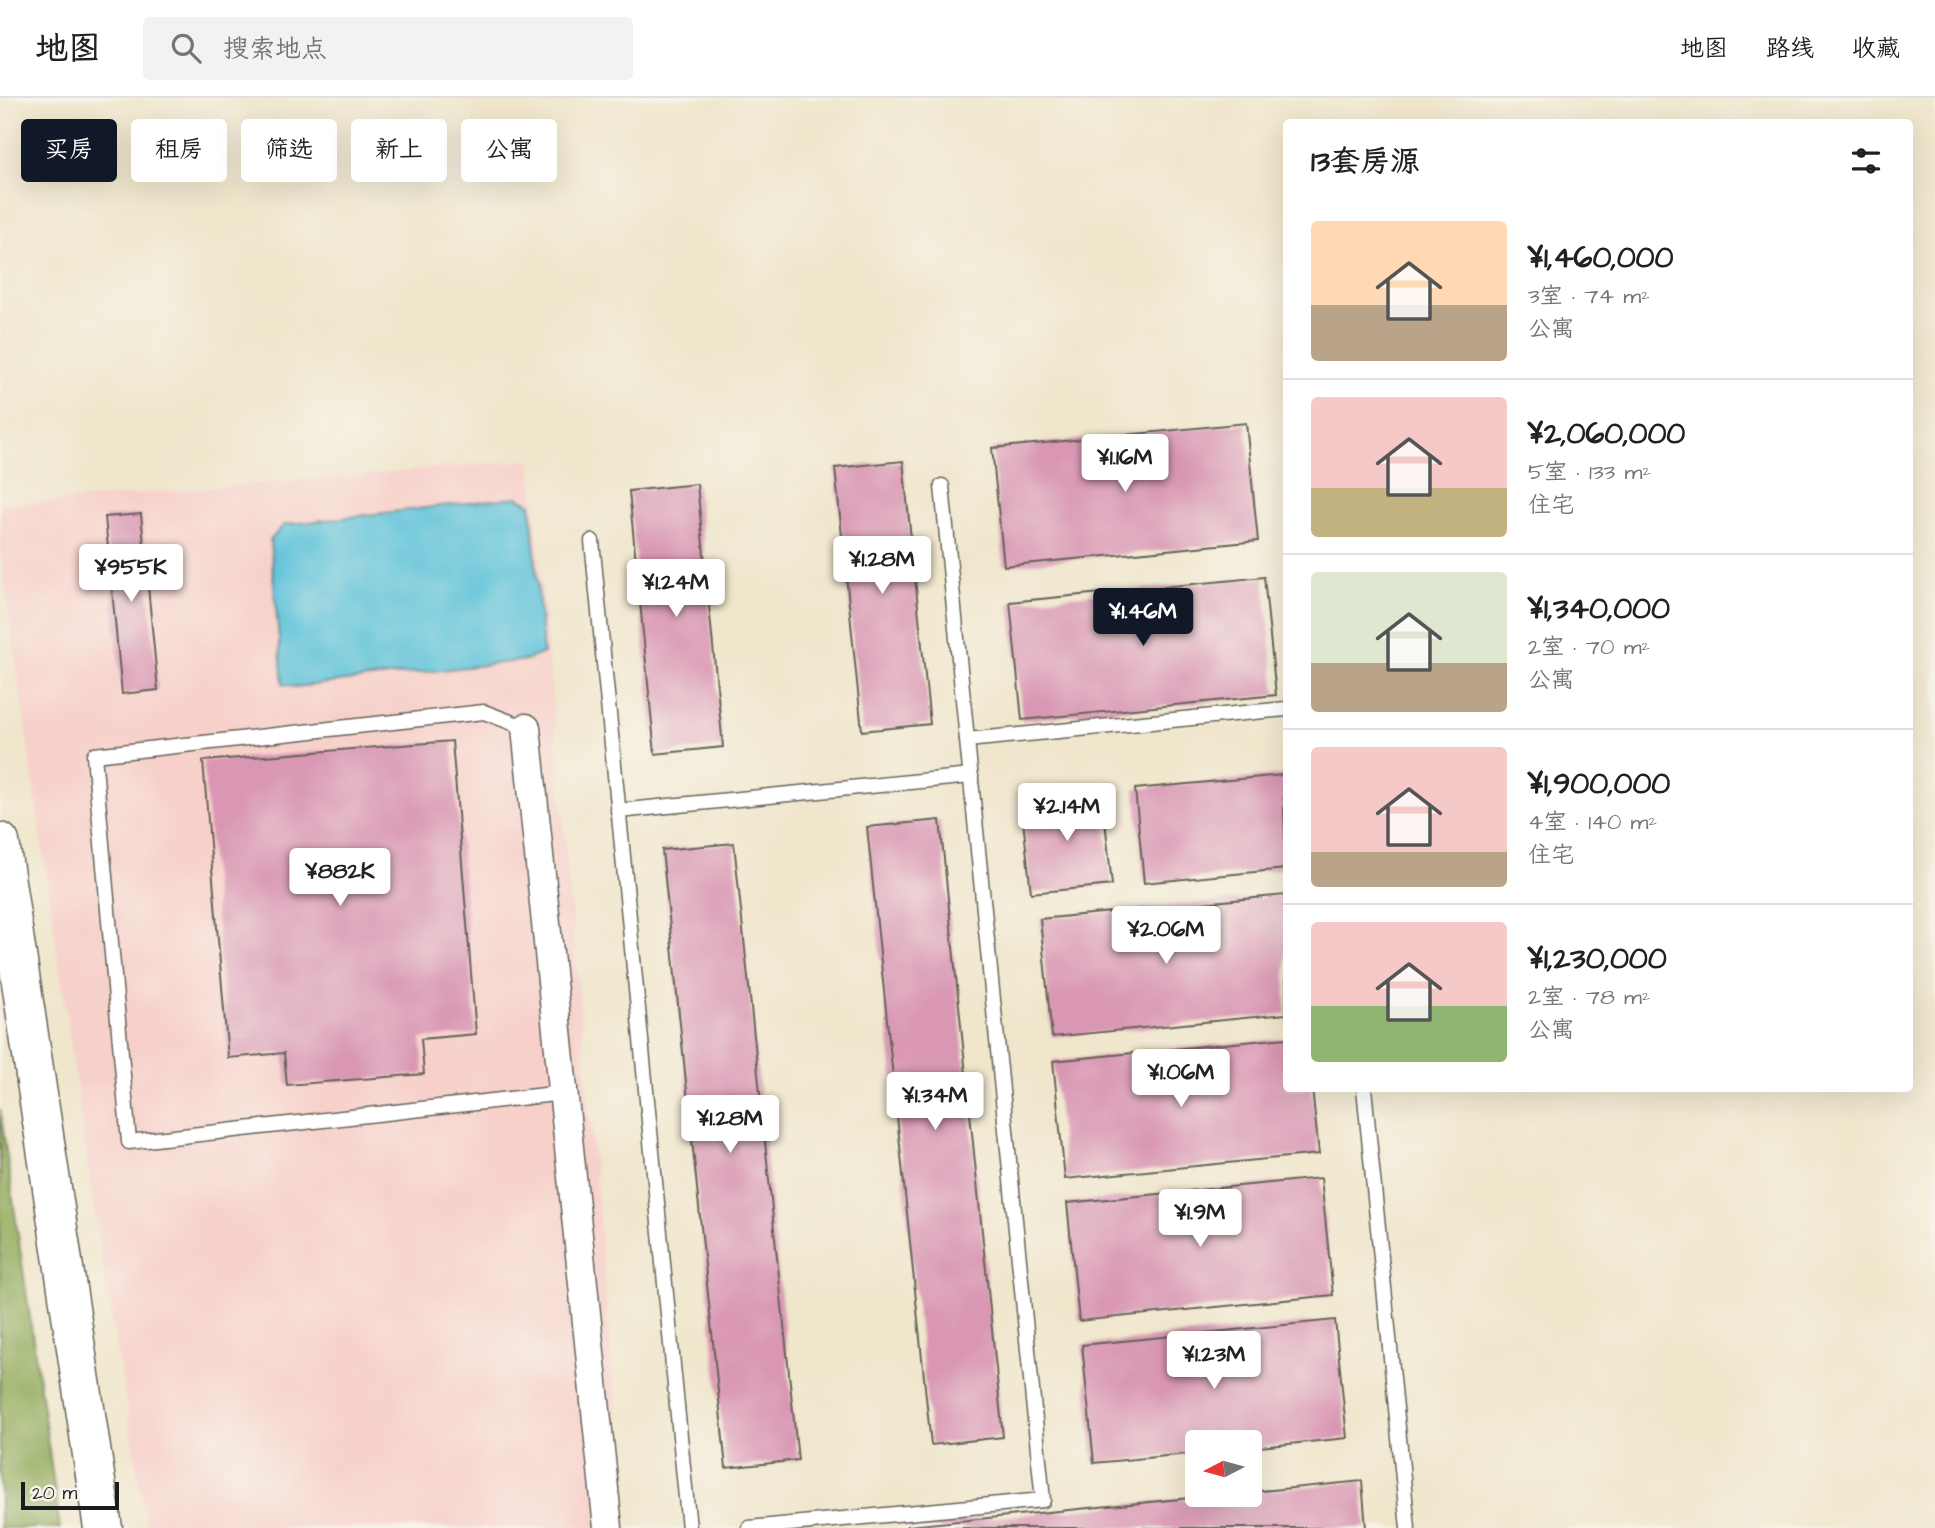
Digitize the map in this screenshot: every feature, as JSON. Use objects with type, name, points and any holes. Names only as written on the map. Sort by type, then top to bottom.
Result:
[{"type":"street","points":[[526,729],[608,1528]]},
{"type":"street","points":[[0,842],[103,1528]]},
{"type":"lane","points":[[749,1528],[1043,1500],[942,486]]},
{"type":"lane","points":[[592,541],[689,1528]]},
{"type":"lane","points":[[967,740],[1283,709]]},
{"type":"lane","points":[[526,729],[484,712],[94,755],[129,1142],[563,1093]]},
{"type":"lane","points":[[618,811],[971,776]]},
{"type":"lane","points":[[1364,1092],[1408,1528]]},
{"type":"shaded area","points":[[531,460],[627,1528],[147,1528],[100,1251],[0,551],[0,506]]},
{"type":"green space","points":[[0,1109],[60,1528],[0,1528]]},
{"type":"water","points":[[517,497],[531,504],[543,653],[527,660],[295,687],[283,684],[270,540],[284,525]]},
{"type":"building","points":[[1246,423],[1258,541],[1004,566],[992,448]]},
{"type":"building","points":[[903,461],[930,724],[862,731],[835,468]]},
{"type":"building","points":[[697,484],[723,747],[655,754],[629,491]]},
{"type":"building","points":[[141,514],[158,690],[122,694],[105,517]]},
{"type":"building","points":[[1264,577],[1276,695],[1022,720],[1010,602]]},
{"type":"building","points":[[452,741],[476,1034],[421,1039],[424,1074],[287,1085],[284,1053],[228,1058],[203,761]]},
{"type":"building","points":[[1283,775],[1283,869],[1144,883],[1135,789]]},
{"type":"building","points":[[1102,793],[1112,885],[1031,893],[1021,802]]},
{"type":"building","points":[[940,820],[1003,1437],[931,1445],[867,827]]},
{"type":"building","points":[[734,843],[798,1460],[726,1468],[662,850]]},
{"type":"building","points":[[1283,895],[1283,1014],[1052,1037],[1040,919]]},
{"type":"building","points":[[1283,1038],[1283,1092],[1312,1092],[1319,1154],[1065,1179],[1053,1061]]},
{"type":"building","points":[[1321,1178],[1333,1295],[1079,1321],[1067,1203]]},
{"type":"building","points":[[1335,1320],[1347,1438],[1262,1447],[1262,1430],[1185,1430],[1185,1454],[1094,1463],[1082,1345]]},
{"type":"building","points":[[1362,1481],[1366,1528],[908,1526],[1185,1499],[1185,1507],[1262,1507],[1262,1491]]}]
